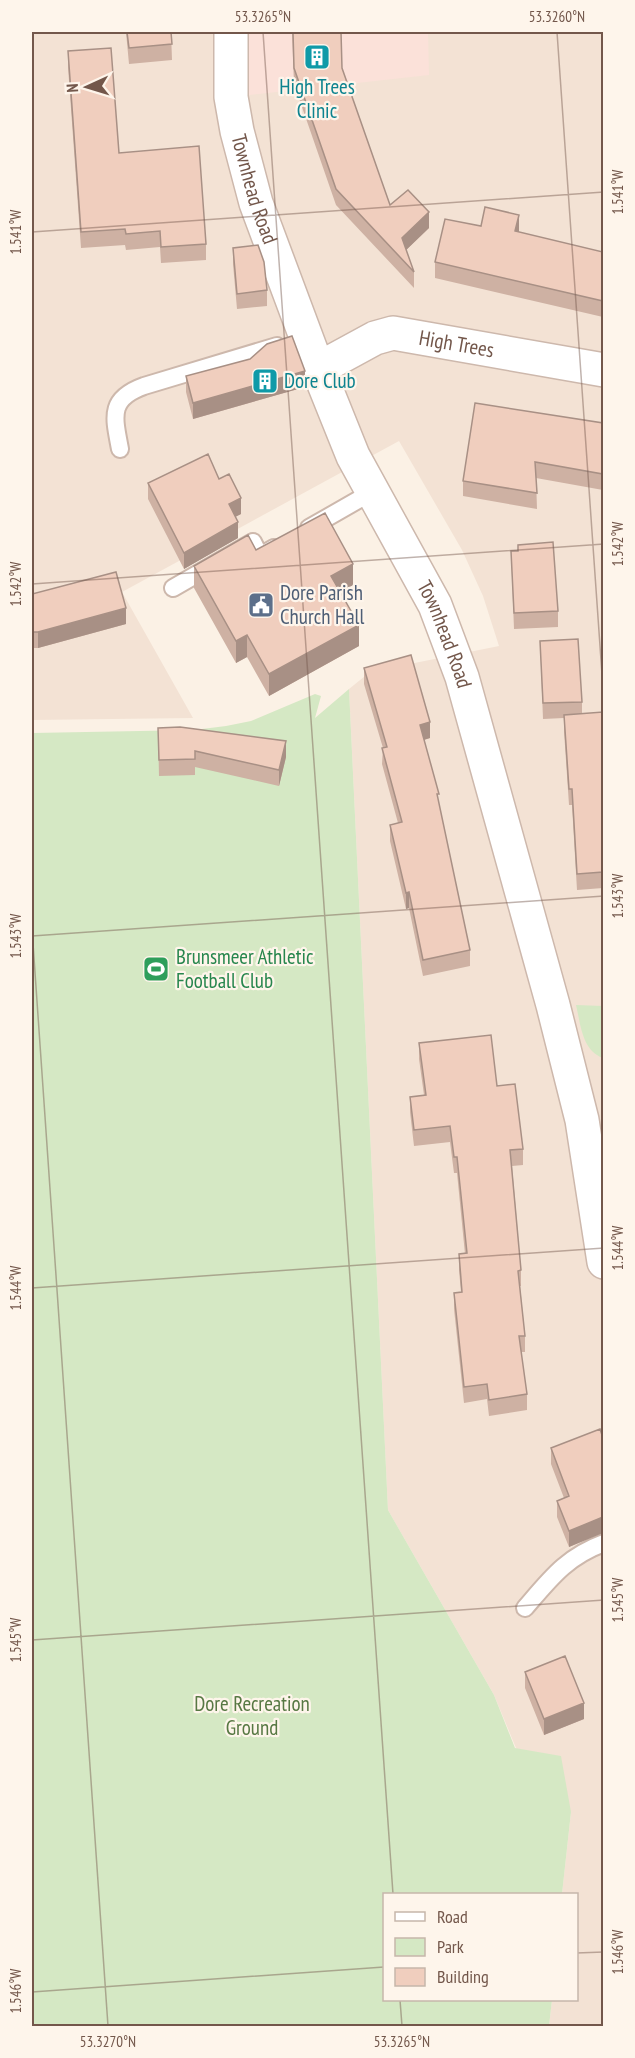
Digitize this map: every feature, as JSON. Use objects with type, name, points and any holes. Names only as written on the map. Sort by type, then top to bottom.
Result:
[{"type":"street","name":"Townhead Road","points":[[231,32],[230,75],[237,131],[256,203],[353,456],[435,605],[462,677],[554,1005],[592,1112],[603,1262]]},
{"type":"street","name":"High Trees","points":[[318,369],[375,338],[393,333],[603,370]]},
{"type":"lane","points":[[120,449],[115,419],[120,399],[126,394],[144,386],[306,337]]},
{"type":"lane","points":[[173,588],[253,542],[261,556],[372,492]]},
{"type":"lane","points":[[525,1608],[563,1566],[585,1550],[603,1543]]},
{"type":"shaded area","points":[[32,32],[603,32],[603,2026],[549,2026],[552,2001],[578,2001],[578,1893],[562,1893],[571,1812],[516,1748],[494,1695],[388,1510],[349,689],[370,672],[499,646],[483,596],[462,550],[399,441],[122,592],[193,718],[32,720]]},
{"type":"shaded area","points":[[231,32],[428,32],[429,75],[231,97]]},
{"type":"green space","name":"Dore Recreation Ground","points":[[349,689],[388,1510],[494,1695],[515,1748],[561,1756],[571,1812],[562,1893],[383,1893],[383,2001],[552,2001],[549,2026],[32,2026],[32,733],[194,730],[226,726],[251,721],[315,694],[321,696],[315,718]]},
{"type":"green space","points":[[576,1005],[603,1006],[603,1058],[596,1054],[587,1043],[581,1029]]},
{"type":"building","points":[[127,32],[171,32],[172,44],[129,48]]},
{"type":"building","points":[[293,32],[341,32],[342,68],[390,205],[408,190],[429,212],[402,238],[414,272],[336,189],[294,68]]},
{"type":"building","points":[[111,48],[119,153],[199,146],[206,244],[161,247],[160,231],[126,234],[125,229],[81,232],[68,51]]},
{"type":"building","points":[[485,207],[519,215],[515,231],[603,252],[603,301],[435,262],[445,219],[481,226]]},
{"type":"building","points":[[258,245],[264,262],[267,290],[237,294],[233,248]]},
{"type":"building","points":[[292,336],[305,371],[193,403],[186,376],[250,359],[267,344]]},
{"type":"building","points":[[475,403],[603,423],[603,474],[535,462],[537,493],[463,481]]},
{"type":"building","points":[[208,454],[219,479],[229,474],[241,498],[229,504],[238,522],[184,553],[148,483]]},
{"type":"building","name":"Dore Parish Church Hall","points":[[325,513],[353,564],[331,576],[359,625],[269,674],[247,635],[236,641],[194,566],[248,535],[256,550]]},
{"type":"building","points":[[553,542],[558,611],[514,613],[511,551],[518,551],[518,545]]},
{"type":"building","points":[[116,572],[126,608],[32,632],[32,594]]},
{"type":"building","points":[[578,639],[582,702],[543,703],[540,641]]},
{"type":"building","points":[[411,655],[430,722],[420,725],[439,794],[437,794],[470,950],[423,960],[409,892],[406,893],[390,825],[402,822],[382,748],[387,747],[364,668]]},
{"type":"building","points":[[603,712],[603,872],[577,874],[572,789],[569,789],[564,715]]},
{"type":"building","points":[[180,727],[286,741],[279,770],[195,751],[195,759],[159,760],[158,728]]},
{"type":"building","points":[[491,1035],[497,1086],[515,1084],[523,1149],[510,1150],[525,1336],[519,1336],[527,1394],[489,1400],[487,1384],[464,1387],[454,1293],[462,1292],[459,1254],[467,1253],[457,1157],[454,1157],[450,1126],[414,1130],[410,1097],[426,1095],[419,1043]]},
{"type":"building","points":[[600,1429],[603,1438],[603,1517],[569,1531],[557,1501],[569,1496],[551,1448]]},
{"type":"building","points":[[565,1656],[584,1703],[544,1719],[525,1672]]},
{"type":"place","name":"High Trees Clinic","points":[[317,57]]},
{"type":"place","name":"Dore Club","points":[[265,381]]},
{"type":"place","name":"Dore Parish Church Hall","points":[[261,605]]},
{"type":"place","name":"Brunsmeer Athletic Football Club","points":[[156,969]]}]
